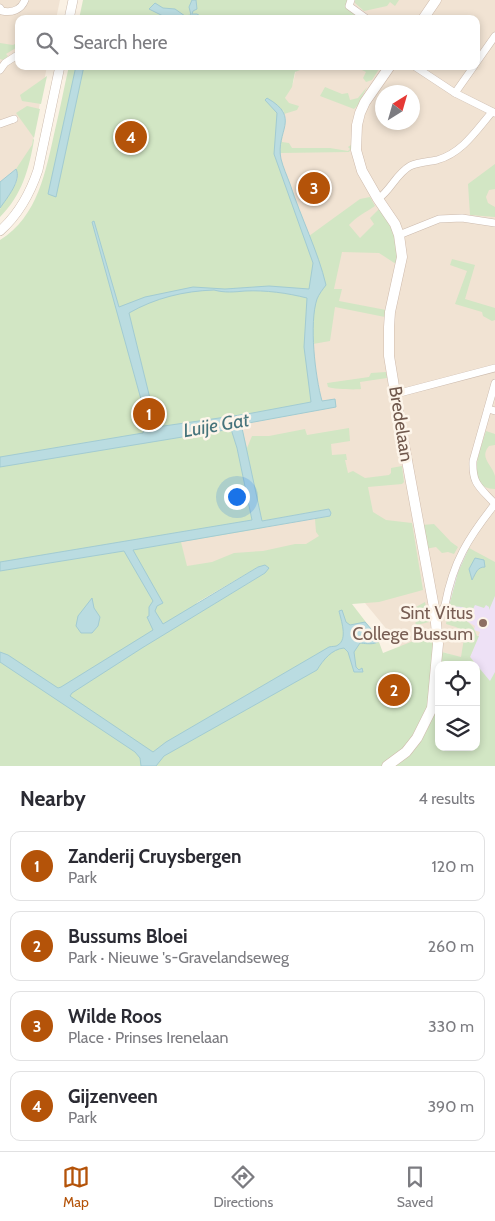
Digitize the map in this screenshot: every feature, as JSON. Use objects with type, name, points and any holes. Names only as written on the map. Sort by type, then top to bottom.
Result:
[{"type":"main road","points":[[426,15],[436,0]]},
{"type":"main road","points":[[387,70],[365,102],[360,113],[356,138],[357,156],[362,171],[378,199],[396,224],[399,235]]},
{"type":"main road","name":"Bredelaan","points":[[387,766],[406,752],[417,738],[432,708],[438,644],[435,613],[389,356],[388,327],[402,258],[399,235]]},
{"type":"street","points":[[0,8],[2,11],[10,13],[18,9],[25,0]]},
{"type":"street","points":[[70,15],[73,0]]},
{"type":"street","points":[[351,0],[349,6],[361,15]]},
{"type":"street","points":[[480,59],[492,46],[495,36]]},
{"type":"street","points":[[0,70],[5,63],[15,57]]},
{"type":"street","points":[[0,231],[18,211],[34,182],[59,70]]},
{"type":"street","points":[[378,199],[385,194],[400,173],[411,166],[453,154],[494,113],[455,92],[420,70]]},
{"type":"street","points":[[455,92],[471,70]]},
{"type":"street","points":[[0,124],[14,119]]},
{"type":"street","points":[[399,235],[439,219],[462,218],[495,223]]},
{"type":"street","points":[[396,394],[495,368]]},
{"type":"street","points":[[435,613],[442,611],[445,605],[458,559],[470,536],[495,504],[475,482],[472,474],[473,461],[491,410],[495,383]]},
{"type":"shaded area","points":[[0,0],[60,0],[57,15],[15,15],[15,70],[46,70],[28,166],[0,201]]},
{"type":"shaded area","points":[[323,0],[495,0],[495,690],[480,670],[480,661],[468,661],[447,653],[403,649],[365,603],[296,603],[258,567],[175,609],[181,541],[330,516],[250,464],[242,427],[243,424],[266,419],[336,407],[322,401],[317,385],[313,344],[321,264],[302,220],[280,158],[280,146],[286,120],[284,114],[285,98],[293,83],[296,70],[480,70],[480,15],[317,15]]},
{"type":"shaded area","name":"Sint Vitus College Bussum","points":[[465,551],[495,562],[495,690],[480,670],[480,661],[473,661],[470,657],[480,632],[474,630],[475,626],[465,620],[457,609],[449,607],[458,566]]},
{"type":"green space","points":[[83,0],[348,0],[357,15],[80,15]]},
{"type":"green space","points":[[355,0],[399,0],[395,6],[390,2],[387,6],[364,11],[355,3]]},
{"type":"green space","points":[[0,43],[15,44],[15,48],[6,54],[8,56],[3,60],[0,59]]},
{"type":"green space","points":[[68,70],[300,70],[295,72],[292,87],[285,98],[289,103],[299,106],[297,110],[284,114],[283,110],[282,142],[289,143],[292,148],[330,148],[348,151],[350,149],[348,147],[351,145],[352,148],[349,152],[281,153],[280,158],[309,236],[360,199],[370,197],[375,206],[349,225],[360,238],[374,224],[370,218],[379,209],[394,235],[397,249],[396,264],[379,253],[342,252],[334,289],[342,289],[339,301],[386,310],[385,317],[335,307],[330,341],[313,344],[317,385],[322,401],[335,399],[336,407],[243,424],[242,428],[247,448],[252,436],[269,436],[305,429],[307,435],[349,428],[350,441],[331,444],[332,455],[346,454],[347,460],[345,460],[348,473],[353,471],[365,478],[389,475],[391,468],[402,466],[404,482],[402,484],[368,487],[373,512],[386,520],[412,523],[423,590],[379,602],[352,604],[372,630],[380,633],[379,642],[383,653],[431,634],[433,644],[436,643],[442,652],[461,657],[465,632],[446,624],[448,612],[456,611],[474,628],[477,636],[479,636],[470,657],[473,661],[435,661],[435,751],[480,751],[480,669],[490,681],[495,672],[495,766],[0,766],[0,240],[13,230],[32,206],[44,176]],"holes":[[[329,509],[329,516],[315,519],[316,532],[319,536],[306,544],[295,544],[263,551],[234,553],[212,562],[187,566],[181,542],[263,528],[262,521]],[[258,567],[268,568],[265,573],[175,627],[198,602]]]},
{"type":"green space","points":[[362,70],[378,70],[372,80],[366,82],[363,78],[366,72]]},
{"type":"green space","points":[[47,76],[41,104],[22,101],[20,95]]},
{"type":"green space","points":[[325,87],[342,94],[348,93],[350,100],[358,98],[367,87],[354,109],[320,96]]},
{"type":"green space","points":[[27,106],[40,109],[34,138],[16,113]]},
{"type":"green space","points":[[33,138],[32,151],[27,171],[19,191],[8,209],[0,217],[2,204],[17,179],[16,169],[32,145]]},
{"type":"green space","points":[[495,164],[495,189],[489,190],[486,197],[488,203],[495,207],[495,217],[470,215],[468,184]]},
{"type":"green space","points":[[452,259],[475,265],[465,299],[495,308],[495,320],[492,321],[483,316],[482,312],[455,304],[467,271],[450,265]]},
{"type":"green space","points":[[386,372],[387,378],[360,382],[361,389],[331,388],[328,387],[327,383],[369,377],[371,373]]},
{"type":"green space","points":[[486,431],[495,434],[495,445],[489,446],[485,454],[495,476],[495,489],[485,487],[479,482],[477,475],[478,457]]},
{"type":"green space","points":[[434,524],[458,547],[454,554],[442,553],[436,547],[425,549],[422,525]]},
{"type":"green space","points":[[469,548],[495,562],[495,596],[489,610],[489,607],[486,605],[484,608],[475,605],[472,611],[462,607],[449,606],[458,572]]},
{"type":"green space","points":[[425,602],[429,622],[417,625],[415,623],[420,619],[421,615],[416,607]]},
{"type":"water","points":[[192,0],[196,0],[197,9],[192,14],[199,15],[191,15],[189,7]]},
{"type":"water","points":[[155,3],[163,8],[175,9],[184,15],[161,15],[149,9]]},
{"type":"water","points":[[75,70],[83,70],[56,197],[48,194]]},
{"type":"water","name":"Luije Gat","points":[[267,98],[283,112],[285,126],[281,140],[281,159],[319,260],[326,285],[318,297],[315,309],[313,322],[314,350],[322,401],[335,399],[336,407],[243,424],[242,428],[262,521],[329,509],[331,513],[330,516],[133,550],[163,603],[157,606],[155,611],[163,624],[258,567],[265,565],[269,568],[265,573],[142,648],[70,696],[153,752],[166,742],[329,647],[338,645],[343,638],[339,611],[342,610],[346,622],[350,625],[365,622],[372,630],[380,633],[380,637],[374,643],[360,643],[354,652],[356,667],[359,670],[362,668],[363,672],[354,672],[348,652],[344,648],[336,650],[325,659],[317,670],[164,756],[156,766],[141,766],[140,758],[135,752],[0,662],[0,652],[8,655],[58,688],[153,630],[147,617],[149,616],[149,607],[153,601],[124,551],[0,571],[0,562],[252,520],[237,448],[231,429],[0,467],[0,457],[143,433],[147,421],[92,222],[94,221],[119,307],[145,297],[193,287],[225,289],[269,286],[309,289],[313,263],[274,154],[277,113],[265,100]],"holes":[[[203,291],[269,291],[307,298],[304,347],[311,402],[247,414],[157,427],[129,313],[149,303],[170,296]]]},
{"type":"water","points":[[16,169],[17,178],[15,184],[0,208],[0,182]]},
{"type":"water","points":[[475,558],[484,560],[485,567],[478,569],[472,580],[469,569]]},
{"type":"water","points":[[92,598],[94,608],[100,617],[98,626],[92,633],[81,633],[76,626],[78,616]]},
{"type":"place","name":"Gijzenveen","points":[[131,137]]},
{"type":"place","name":"Wilde Roos","points":[[314,188]]},
{"type":"place","name":"Zanderij Cruysbergen","points":[[149,414]]},
{"type":"place","name":"Sint Vitus College Bussum","points":[[483,623]]},
{"type":"place","name":"Bussums Bloei","points":[[394,690]]}]
